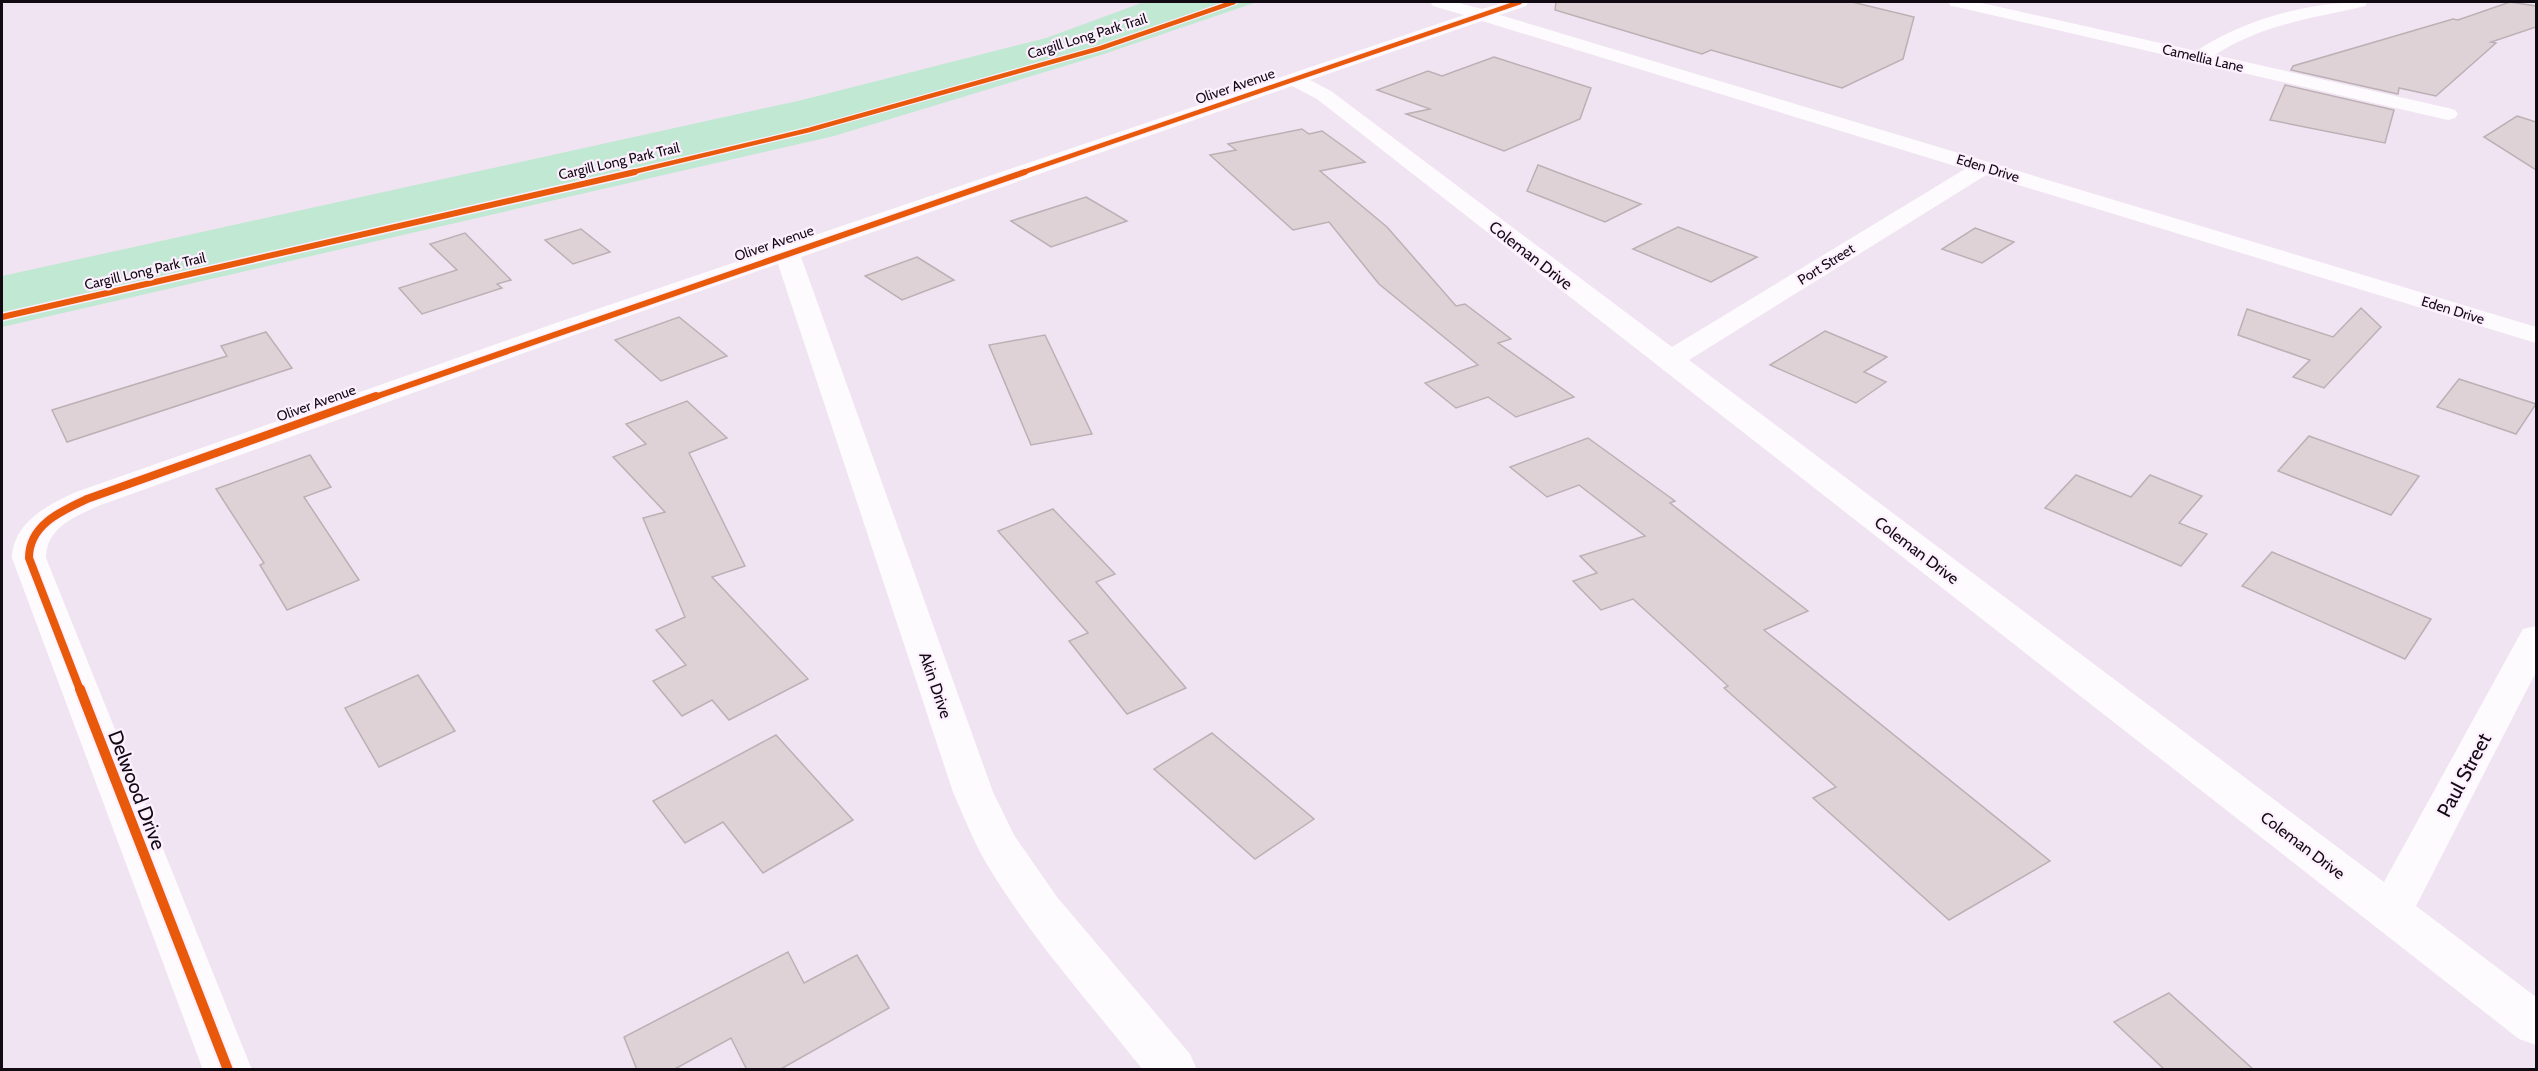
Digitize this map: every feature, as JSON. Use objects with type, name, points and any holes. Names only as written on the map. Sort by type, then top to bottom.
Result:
[{"type":"street","name":"Eden Drive","points":[[1439,2],[2536,335]]},
{"type":"street","name":"Oliver Avenue","points":[[44,525],[63,510],[87,499],[787,253],[1521,2]]},
{"type":"street","name":"Camellia Lane","points":[[1957,2],[2448,114]]},
{"type":"street","points":[[2199,57],[2229,38],[2256,26],[2359,2]]},
{"type":"street","name":"Coleman Drive","points":[[1295,80],[1324,95],[2536,1024]]},
{"type":"street","name":"Port Street","points":[[1669,361],[1983,167]]},
{"type":"street","name":"Akin Drive","points":[[787,253],[973,792],[992,833],[1002,853],[1041,909],[1173,1070]]},
{"type":"street","name":"Delwood Drive","points":[[44,525],[32,540],[28,549],[29,558],[228,1070]]},
{"type":"street","name":"Paul Street","points":[[2391,912],[2536,638]]},
{"type":"green space","points":[[1144,2],[1257,2],[1101,55],[834,136],[2,327],[2,276],[802,100],[1046,38]]},
{"type":"building","points":[[1556,2],[1852,2],[1914,17],[1903,59],[1842,88],[1711,50],[1702,54],[1555,10]]},
{"type":"building","points":[[2510,2],[2536,6],[2536,27],[2491,42],[2496,43],[2436,96],[2399,88],[2398,94],[2291,70],[2293,66],[2453,19],[2458,20]]},
{"type":"building","points":[[1494,57],[1591,88],[1580,119],[1504,151],[1406,114],[1430,109],[1377,90],[1428,71],[1442,76]]},
{"type":"building","points":[[2285,85],[2394,110],[2385,143],[2270,120]]},
{"type":"building","points":[[2517,116],[2536,122],[2536,170],[2484,137]]},
{"type":"building","points":[[1302,129],[1309,134],[1322,131],[1365,162],[1320,171],[1387,227],[1456,306],[1465,304],[1511,339],[1498,343],[1574,397],[1516,417],[1488,397],[1456,408],[1425,383],[1478,365],[1379,284],[1329,222],[1293,230],[1210,155],[1236,150],[1228,144]]},
{"type":"building","points":[[1538,165],[1641,204],[1605,222],[1527,191]]},
{"type":"building","points":[[1086,197],[1127,221],[1051,247],[1011,221]]},
{"type":"building","points":[[1678,227],[1757,257],[1711,282],[1633,249]]},
{"type":"building","points":[[1975,228],[2014,242],[1982,263],[1942,249]]},
{"type":"building","points":[[581,229],[610,252],[573,264],[545,240]]},
{"type":"building","points":[[465,233],[511,280],[497,284],[502,288],[422,314],[399,288],[457,270],[430,244]]},
{"type":"building","points":[[917,257],[954,280],[902,300],[865,276]]},
{"type":"building","points":[[2361,308],[2381,327],[2324,388],[2293,377],[2310,360],[2238,335],[2247,309],[2333,337]]},
{"type":"building","points":[[679,317],[727,356],[661,381],[615,340]]},
{"type":"building","points":[[1825,331],[1887,357],[1864,372],[1886,382],[1856,403],[1770,365]]},
{"type":"building","points":[[266,332],[292,368],[67,442],[52,410],[227,356],[221,346]]},
{"type":"building","points":[[1045,335],[1092,434],[1031,445],[989,345]]},
{"type":"building","points":[[2459,379],[2536,404],[2516,434],[2437,407]]},
{"type":"building","points":[[687,401],[727,438],[689,453],[745,566],[712,577],[808,679],[729,720],[712,700],[682,716],[653,681],[686,665],[656,630],[685,617],[643,518],[665,512],[613,457],[646,444],[626,424]]},
{"type":"building","points":[[2309,436],[2419,476],[2391,515],[2278,471]]},
{"type":"building","points":[[1588,438],[1675,501],[1670,503],[1808,611],[1764,630],[2050,861],[1949,920],[1813,798],[1836,787],[1724,688],[1728,686],[1633,599],[1601,610],[1573,581],[1597,573],[1580,556],[1645,536],[1579,485],[1547,497],[1510,467]]},
{"type":"building","points":[[310,455],[331,487],[304,497],[359,580],[287,610],[260,565],[264,563],[216,489]]},
{"type":"building","points":[[2076,475],[2131,497],[2150,475],[2202,496],[2179,523],[2207,534],[2181,566],[2045,508]]},
{"type":"building","points":[[1053,509],[1115,574],[1096,582],[1186,688],[1127,714],[1069,641],[1088,633],[998,531]]},
{"type":"building","points":[[2272,552],[2431,619],[2405,659],[2242,586]]},
{"type":"building","points":[[418,675],[455,731],[379,767],[345,708]]},
{"type":"building","points":[[1212,733],[1314,819],[1255,859],[1154,769]]},
{"type":"building","points":[[776,735],[853,820],[763,873],[723,822],[685,843],[653,801]]},
{"type":"building","points":[[788,952],[804,983],[857,955],[889,1008],[779,1070],[747,1070],[731,1038],[673,1070],[637,1070],[624,1037]]},
{"type":"building","points":[[2169,993],[2254,1070],[2165,1070],[2114,1022]]},
{"type":"cycle path","name":"Cargill Long Park Trail","points":[[2,317],[462,213],[809,130],[1101,48],[1234,2]]},
{"type":"cycle path","points":[[228,1070],[29,558],[29,547],[33,538],[48,521],[87,499],[565,329],[1520,2]]}]
